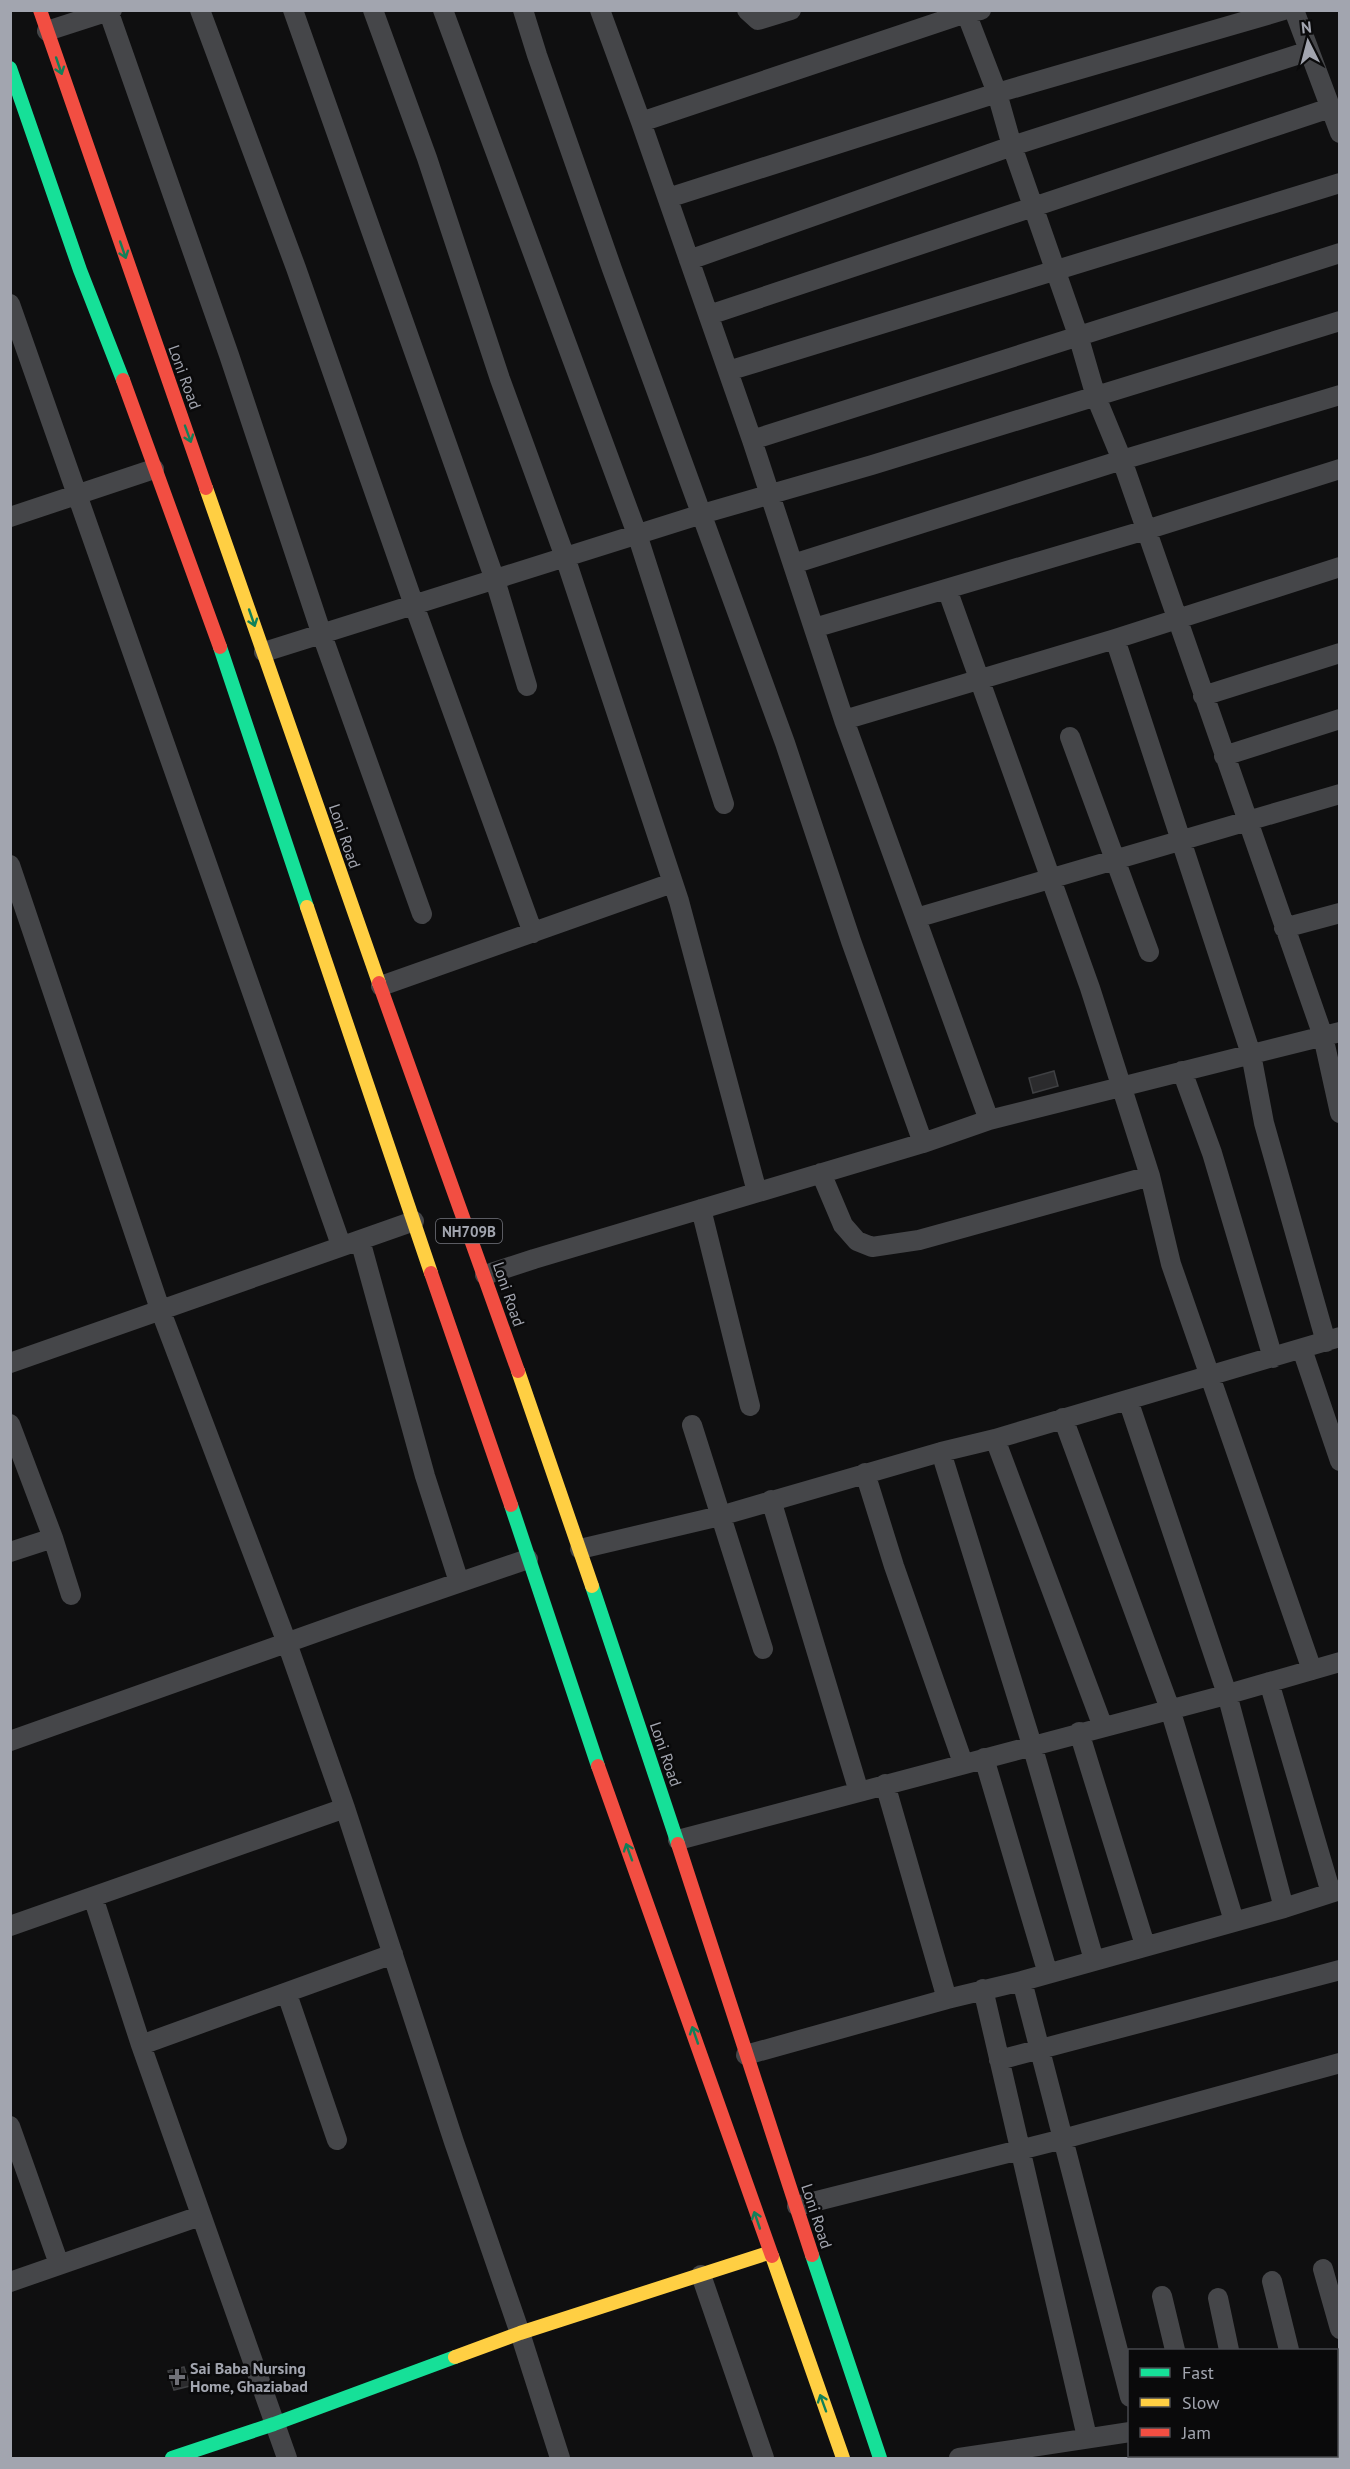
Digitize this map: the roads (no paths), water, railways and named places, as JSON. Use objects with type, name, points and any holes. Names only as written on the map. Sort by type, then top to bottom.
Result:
[{"type":"main road","name":"Loni Road","points":[[40,10],[381,986],[485,1275],[678,1840],[796,2206],[853,2432],[843,2458]]},
{"type":"main road","name":"Loni Road","points":[[10,68],[80,270],[122,378],[234,685],[359,1065],[768,2253],[853,2432],[880,2458]]},
{"type":"main road","points":[[172,2458],[274,2424],[520,2333],[768,2253]]},
{"type":"street","points":[[200,10],[296,268],[414,605],[533,933]]},
{"type":"street","points":[[293,10],[495,580],[527,686]]},
{"type":"street","points":[[373,10],[427,158],[500,379],[565,557],[672,883],[757,1192]]},
{"type":"street","points":[[443,10],[637,534],[724,804]]},
{"type":"street","points":[[523,10],[612,269],[785,743],[851,941],[923,1143]]},
{"type":"street","points":[[600,10],[752,440],[844,720],[989,1120]]},
{"type":"street","points":[[747,10],[758,20],[791,10]]},
{"type":"street","points":[[668,198],[997,93],[1284,10]]},
{"type":"street","points":[[1294,10],[1340,133]]},
{"type":"street","points":[[47,31],[110,11],[229,355],[321,632],[422,914]]},
{"type":"street","points":[[641,122],[970,12],[1012,146],[1078,335],[1096,397],[1122,460],[1284,928],[1331,1034],[1340,1113]]},
{"type":"street","points":[[689,260],[1012,146],[1309,51]]},
{"type":"street","points":[[708,315],[1330,108]]},
{"type":"street","points":[[728,371],[1340,183]]},
{"type":"street","points":[[752,440],[1340,253]]},
{"type":"street","points":[[10,304],[350,1242],[459,1582]]},
{"type":"street","points":[[264,652],[321,632],[495,580],[769,493],[883,462],[1340,321]]},
{"type":"street","points":[[792,564],[1122,460],[1340,395]]},
{"type":"street","points":[[10,517],[154,469]]},
{"type":"street","points":[[814,628],[1146,530],[1340,469]]},
{"type":"street","points":[[844,720],[1115,639],[1340,567]]},
{"type":"street","points":[[946,589],[1090,988],[1150,1176],[1172,1264],[1312,1670]]},
{"type":"street","points":[[580,1549],[720,1516],[941,1452],[995,1439],[1333,1340],[1264,1123],[1251,1054],[1115,639]]},
{"type":"street","points":[[1203,696],[1340,653]]},
{"type":"street","points":[[1224,756],[1340,719]]},
{"type":"street","points":[[1070,737],[1149,952]]},
{"type":"street","points":[[916,918],[1340,794]]},
{"type":"street","points":[[10,865],[160,1309],[287,1643],[345,1808],[560,2458]]},
{"type":"street","points":[[381,986],[672,883]]},
{"type":"street","points":[[1284,928],[1340,913]]},
{"type":"street","points":[[485,1275],[923,1143],[989,1120],[1331,1034]]},
{"type":"street","points":[[1182,1071],[1212,1153],[1273,1358]]},
{"type":"street","points":[[821,1173],[843,1225],[857,1240],[872,1247],[919,1240],[1150,1176]]},
{"type":"street","points":[[701,1209],[750,1406]]},
{"type":"street","points":[[10,1363],[414,1221]]},
{"type":"street","points":[[1302,1349],[1340,1461]]},
{"type":"street","points":[[1128,1400],[1227,1694],[1284,1908]]},
{"type":"street","points":[[1063,1418],[1170,1709],[1234,1921]]},
{"type":"street","points":[[10,1424],[53,1538],[71,1595]]},
{"type":"street","points":[[692,1425],[763,1649]]},
{"type":"street","points":[[995,1439],[1103,1727]]},
{"type":"street","points":[[941,1452],[1032,1745],[1094,1960]]},
{"type":"street","points":[[866,1473],[894,1566],[963,1763]]},
{"type":"street","points":[[771,1500],[859,1792]]},
{"type":"street","points":[[10,1552],[53,1538]]},
{"type":"street","points":[[10,1741],[528,1559]]},
{"type":"street","points":[[678,1840],[1340,1662]]},
{"type":"street","points":[[746,2055],[983,1989],[1048,1974],[1145,1945],[1284,1908],[1335,1891],[1269,1682]]},
{"type":"street","points":[[1079,1732],[1145,1945]]},
{"type":"street","points":[[984,1758],[1048,1974]]},
{"type":"street","points":[[885,1784],[947,1999]]},
{"type":"street","points":[[10,1926],[345,1808]]},
{"type":"street","points":[[93,1897],[200,2216],[287,2458]]},
{"type":"street","points":[[141,2045],[393,1954]]},
{"type":"street","points":[[999,2060],[1340,1970]]},
{"type":"street","points":[[1022,1981],[1128,2389]]},
{"type":"street","points":[[983,1989],[1087,2437]]},
{"type":"street","points":[[287,1994],[337,2140]]},
{"type":"street","points":[[796,2206],[1063,2139],[1340,2063]]},
{"type":"street","points":[[10,2126],[59,2264]]},
{"type":"street","points":[[10,2282],[200,2216]]},
{"type":"street","points":[[1323,2269],[1340,2329]]},
{"type":"street","points":[[701,2275],[764,2458]]},
{"type":"street","points":[[1272,2281],[1289,2349]]},
{"type":"street","points":[[1162,2296],[1175,2349]]},
{"type":"street","points":[[1218,2298],[1229,2349]]},
{"type":"street","points":[[959,2458],[1128,2432]]},
{"type":"place","name":"Sai Baba Nursing Home, Ghaziabad","points":[[177,2377]]}]
